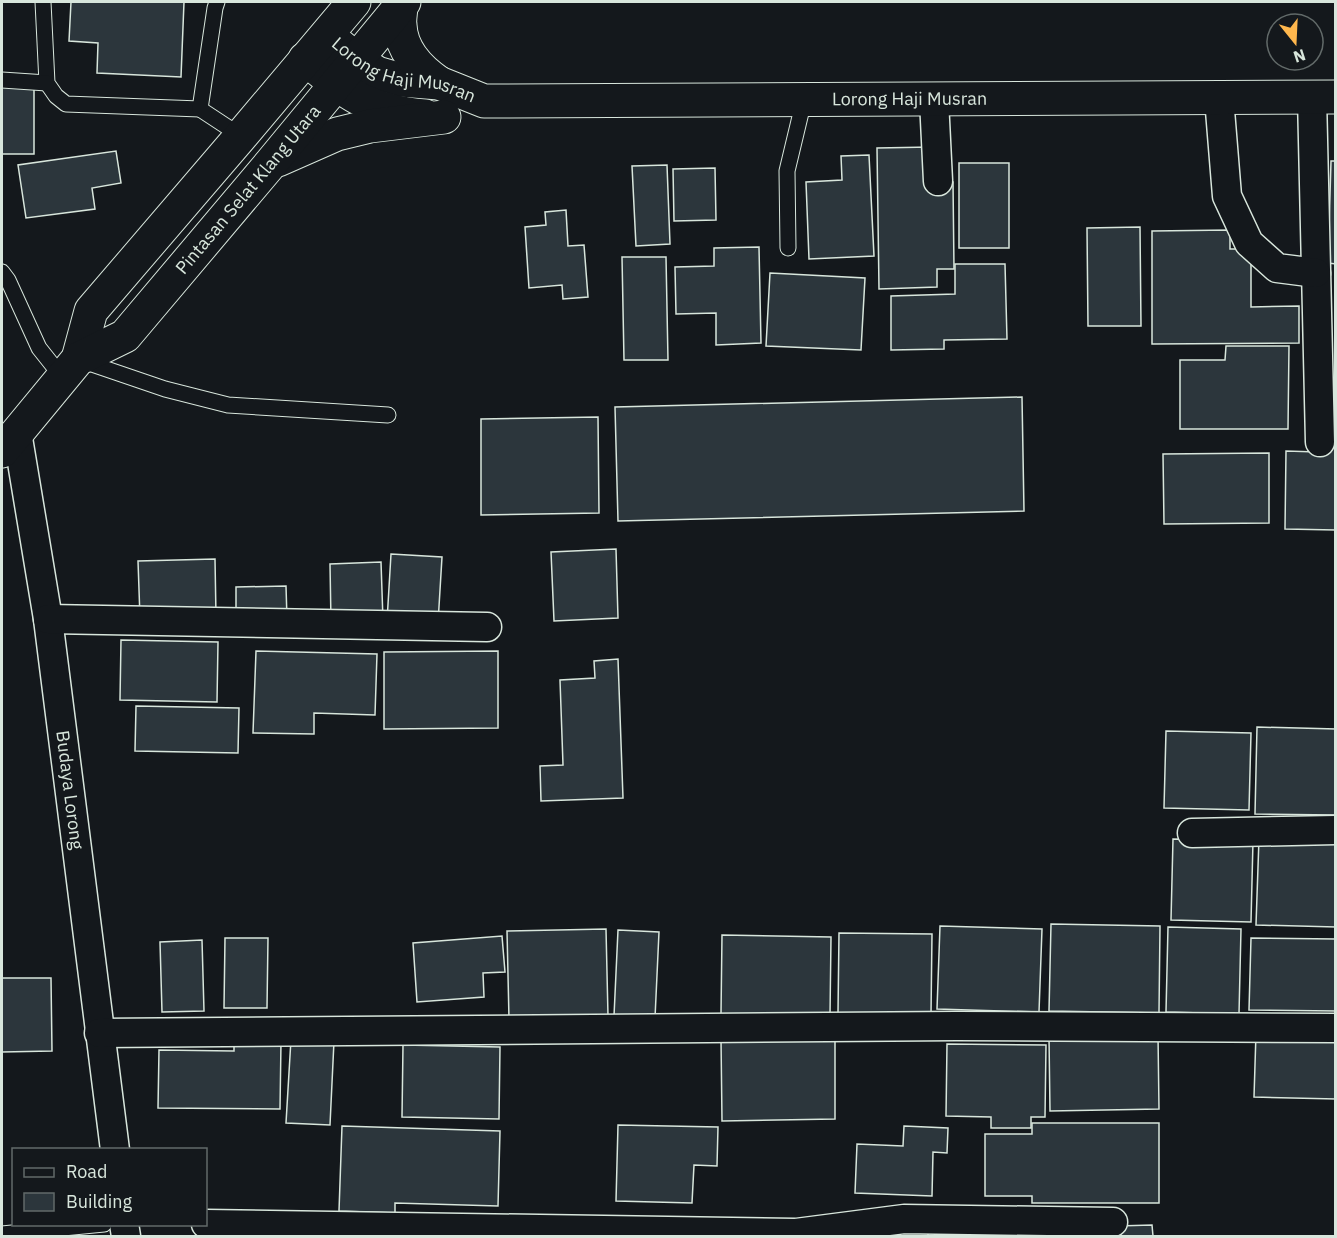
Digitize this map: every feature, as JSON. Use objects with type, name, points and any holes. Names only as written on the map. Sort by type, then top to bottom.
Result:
[{"type":"main road","name":"Pintasan Selat Klang Utara","points":[[70,368],[91,310],[354,2]]},
{"type":"main road","name":"Pintasan Selat Klang Utara","points":[[9,441],[70,368],[125,336],[403,3]]},
{"type":"main road","points":[[403,3],[399,26],[406,48],[425,74],[440,83]]},
{"type":"main road","name":"Lorong Haji Musran","points":[[316,47],[347,71],[358,98],[387,110],[444,117],[484,101],[1324,97]]},
{"type":"main road","name":"Lorong Haji Musran","points":[[347,71],[377,73],[401,80],[440,83],[484,101]]},
{"type":"main road","points":[[271,163],[337,134],[370,126],[444,117]]},
{"type":"street","points":[[1320,442],[1327,378],[1316,273],[1324,97]]},
{"type":"street","points":[[1219,98],[1227,196],[1249,243],[1277,268],[1316,273]]},
{"type":"street","points":[[934,100],[938,181]]},
{"type":"street","name":"Budaya Lorong","points":[[9,441],[48,619],[115,1148]]},
{"type":"street","points":[[48,619],[487,627]]},
{"type":"street","points":[[1192,833],[1335,830]]},
{"type":"street","points":[[99,1033],[944,1026],[1335,1028]]},
{"type":"street","points":[[207,1224],[796,1233],[904,1219],[1113,1222]]},
{"type":"lane","points":[[43,2],[47,83],[56,96],[66,104],[200,109],[241,136]]},
{"type":"lane","points":[[200,109],[214,8],[217,2]]},
{"type":"lane","points":[[2,80],[47,83]]},
{"type":"lane","points":[[788,248],[787,171],[804,100]]},
{"type":"lane","points":[[2,272],[8,280],[39,348],[70,368],[228,405],[388,415]]},
{"type":"lane","points":[[2,1234],[84,1226]]},
{"type":"building","points":[[71,2],[184,2],[181,77],[97,73],[98,43],[69,41]]},
{"type":"building","points":[[34,86],[34,154],[2,154],[2,87]]},
{"type":"building","points":[[931,147],[932,182],[953,182],[954,269],[937,269],[937,287],[879,289],[877,148]]},
{"type":"building","points":[[116,151],[121,183],[92,188],[95,209],[26,218],[18,165]]},
{"type":"building","points":[[869,155],[874,256],[809,259],[806,182],[842,180],[841,156]]},
{"type":"building","points":[[1331,161],[1336,161],[1336,264],[1328,263]]},
{"type":"building","points":[[959,163],[1009,163],[1009,248],[959,248]]},
{"type":"building","points":[[667,165],[670,244],[636,246],[632,166]]},
{"type":"building","points":[[715,168],[716,220],[674,221],[673,169]]},
{"type":"building","points":[[566,210],[568,246],[584,245],[588,297],[563,299],[562,285],[529,288],[525,227],[546,225],[545,212]]},
{"type":"building","points":[[1140,227],[1141,326],[1088,326],[1087,228]]},
{"type":"building","points":[[1230,230],[1230,249],[1251,249],[1251,307],[1299,306],[1299,343],[1152,344],[1152,231]]},
{"type":"building","points":[[759,247],[761,343],[716,345],[716,313],[676,314],[675,267],[714,266],[714,248]]},
{"type":"building","points":[[622,257],[666,257],[668,360],[624,360]]},
{"type":"building","points":[[955,264],[1005,264],[1007,339],[944,340],[944,349],[891,350],[891,296],[955,294]]},
{"type":"building","points":[[770,273],[865,278],[861,350],[766,346]]},
{"type":"building","points":[[1226,346],[1289,346],[1288,429],[1180,429],[1180,360],[1225,360]]},
{"type":"building","points":[[1022,397],[1024,511],[618,521],[615,407]]},
{"type":"building","points":[[1317,411],[1336,411],[1336,530],[1285,529],[1286,451],[1317,452]]},
{"type":"building","points":[[598,417],[599,513],[481,515],[481,419]]},
{"type":"building","points":[[1269,453],[1269,523],[1164,524],[1163,454]]},
{"type":"building","points":[[616,549],[618,618],[554,621],[551,552]]},
{"type":"building","points":[[391,554],[442,557],[438,623],[387,621]]},
{"type":"building","points":[[215,559],[216,616],[140,618],[138,561]]},
{"type":"building","points":[[381,562],[383,620],[331,622],[330,564]]},
{"type":"building","points":[[286,586],[287,619],[236,620],[236,587]]},
{"type":"building","points":[[121,640],[218,642],[217,702],[120,700]]},
{"type":"building","points":[[256,651],[377,654],[375,715],[314,713],[314,734],[253,733]]},
{"type":"building","points":[[498,651],[498,728],[384,729],[384,652]]},
{"type":"building","points":[[618,659],[623,798],[541,801],[540,766],[563,765],[560,680],[595,678],[594,661]]},
{"type":"building","points":[[136,706],[239,708],[238,753],[135,751]]},
{"type":"building","points":[[1257,727],[1336,729],[1336,815],[1255,814]]},
{"type":"building","points":[[1166,731],[1251,733],[1249,810],[1164,808]]},
{"type":"building","points":[[1259,838],[1336,840],[1336,927],[1256,925]]},
{"type":"building","points":[[1173,839],[1253,841],[1251,922],[1171,920]]},
{"type":"building","points":[[1051,924],[1160,926],[1159,1013],[1049,1011]]},
{"type":"building","points":[[940,926],[1042,929],[1039,1012],[937,1009]]},
{"type":"building","points":[[1168,927],[1241,929],[1239,1014],[1166,1012]]},
{"type":"building","points":[[606,929],[608,1016],[509,1019],[507,931]]},
{"type":"building","points":[[618,930],[659,932],[655,1018],[614,1016]]},
{"type":"building","points":[[839,933],[932,934],[931,1015],[838,1013]]},
{"type":"building","points":[[722,935],[831,937],[830,1015],[721,1014]]},
{"type":"building","points":[[502,936],[505,972],[483,973],[484,997],[417,1002],[413,943]]},
{"type":"building","points":[[225,938],[268,938],[267,1008],[224,1008]]},
{"type":"building","points":[[1251,938],[1336,939],[1336,1011],[1249,1010]]},
{"type":"building","points":[[202,940],[204,1011],[162,1012],[160,942]]},
{"type":"building","points":[[2,978],[51,978],[52,1051],[2,1052]]},
{"type":"building","points":[[1256,1033],[1336,1034],[1336,1099],[1254,1097]]},
{"type":"building","points":[[1158,1035],[1159,1109],[1050,1111],[1049,1038]]},
{"type":"building","points":[[835,1038],[835,1119],[722,1121],[721,1039]]},
{"type":"building","points":[[291,1039],[334,1041],[330,1125],[286,1123]]},
{"type":"building","points":[[234,1041],[281,1042],[280,1109],[158,1108],[159,1050],[234,1051]]},
{"type":"building","points":[[947,1044],[1046,1045],[1045,1117],[1031,1117],[1031,1128],[991,1128],[991,1117],[946,1116]]},
{"type":"building","points":[[403,1045],[500,1047],[499,1119],[402,1117]]},
{"type":"building","points":[[1032,1123],[1159,1123],[1159,1203],[1032,1203],[1032,1196],[985,1196],[985,1134],[1032,1134]]},
{"type":"building","points":[[618,1125],[718,1127],[717,1166],[694,1165],[692,1203],[616,1201]]},
{"type":"building","points":[[342,1126],[500,1131],[498,1206],[395,1203],[395,1213],[339,1211]]},
{"type":"building","points":[[904,1126],[948,1128],[947,1153],[933,1152],[932,1196],[855,1193],[857,1144],[903,1146]]},
{"type":"building","points":[[1152,1225],[1153,1236],[1048,1236],[1047,1228]]},
{"type":"building","points":[[928,1233],[1044,1235],[1044,1236],[928,1236]]}]
